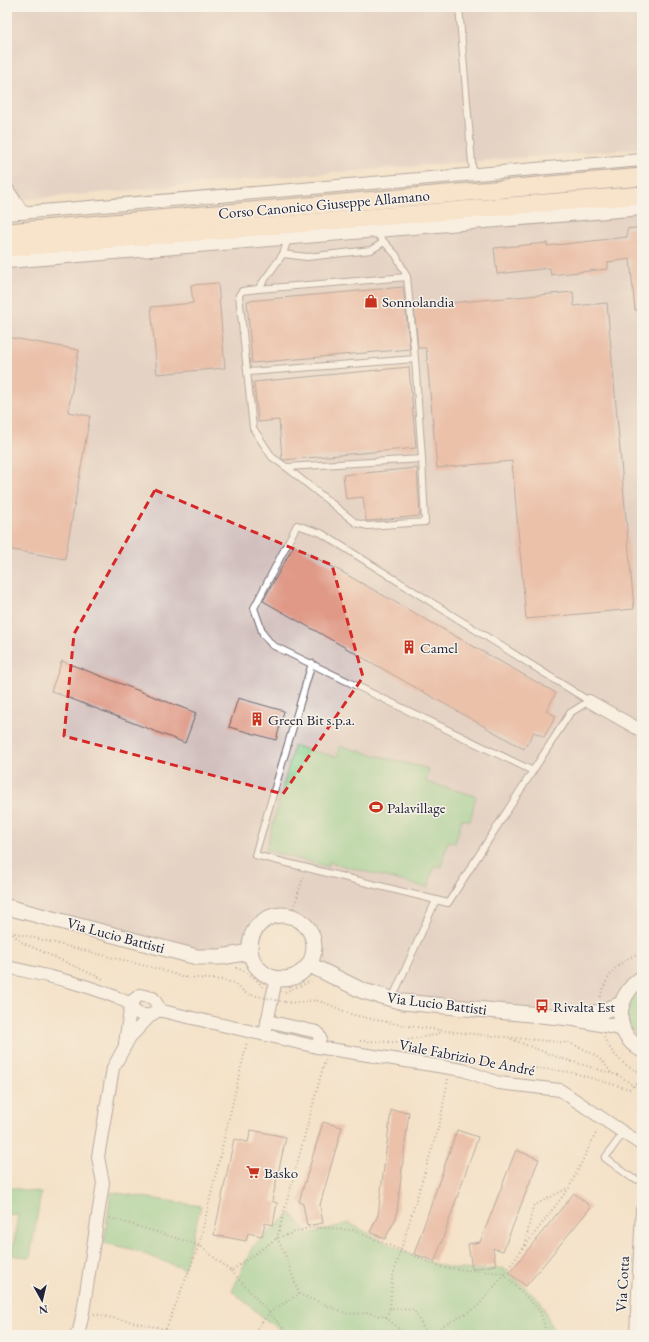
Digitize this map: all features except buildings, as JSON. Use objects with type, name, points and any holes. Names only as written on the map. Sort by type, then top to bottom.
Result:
[{"type":"main road","name":"Corso Canonico Giuseppe Allamano","points":[[7,232],[642,177]]},
{"type":"main road","name":"Corso Canonico Giuseppe Allamano","points":[[7,248],[642,195]]},
{"type":"street","name":"Corso Canonico Giuseppe Allamano","points":[[7,214],[642,160]]},
{"type":"street","points":[[7,189],[23,213]]},
{"type":"street","name":"Corso Canonico Giuseppe Allamano","points":[[7,262],[642,209]]},
{"type":"street","points":[[589,701],[642,731]]},
{"type":"street","name":"Via Lucio Battisti","points":[[7,907],[197,957],[221,957],[250,952]]},
{"type":"street","points":[[271,916],[291,916],[304,923],[311,932],[315,944],[314,955],[310,965],[296,977],[286,980],[276,979],[261,972],[254,964],[250,952],[250,940],[255,929],[261,922],[271,916]]},
{"type":"street","name":"Via Lucio Battisti","points":[[310,965],[363,991],[403,1002],[571,1018],[622,1028]]},
{"type":"street","name":"Viale Fabrizio De André","points":[[7,967],[70,981],[109,994],[131,1004],[132,1010],[142,1016],[154,1013],[323,1048],[463,1070],[499,1083],[560,1090],[642,1145]]},
{"type":"street","points":[[642,978],[634,983],[626,992],[622,1004],[622,1028],[626,1036],[634,1045],[642,1050]]},
{"type":"street","points":[[265,1035],[267,1021],[266,993],[276,979]]},
{"type":"street","points":[[76,1335],[79,1331],[83,1312],[103,1183],[98,1157],[113,1068],[124,1048],[130,1037],[154,1013],[156,1002],[149,996],[140,995],[134,998],[131,1004],[124,1048]]},
{"type":"street","name":"Via Lucio Battisti","points":[[571,1018],[600,1012],[622,1004]]},
{"type":"street","points":[[267,1021],[317,1032],[323,1048]]},
{"type":"street","name":"Via Cotta","points":[[636,1335],[642,1210]]},
{"type":"lane","points":[[459,7],[473,175]]},
{"type":"lane","points":[[375,232],[396,255],[407,276],[416,359],[425,522],[368,526],[356,523],[272,457],[253,428],[239,295],[242,292],[258,289],[407,276]]},
{"type":"lane","points":[[258,289],[282,254],[288,239]]},
{"type":"lane","points":[[282,254],[307,257],[371,250],[384,242]]},
{"type":"lane","points":[[248,372],[416,359]]},
{"type":"lane","points":[[286,467],[422,459]]},
{"type":"lane","points":[[312,663],[255,855],[448,903],[533,771],[570,713],[589,701],[321,533],[297,525],[254,608],[263,634],[272,645],[312,663],[533,771]]},
{"type":"lane","points":[[392,999],[436,900]]},
{"type":"lane","points":[[624,1132],[605,1158],[632,1178],[642,1181]]},
{"type":"path","points":[[291,916],[306,868]]},
{"type":"path","points":[[7,931],[158,969],[183,977],[233,982],[247,994],[285,1002],[296,1004],[319,1001],[357,1016],[444,1031],[569,1043],[583,1048],[597,1057],[612,1073]]},
{"type":"path","points":[[12,932],[21,942],[111,982],[109,994]]},
{"type":"path","points":[[603,987],[616,968],[631,957],[642,952]]},
{"type":"path","points":[[231,967],[248,973],[260,982],[266,993],[282,998],[286,991],[309,981],[316,981]]},
{"type":"path","points":[[346,1052],[349,1042],[396,1042],[434,1035],[444,1031]]},
{"type":"path","points":[[166,1329],[199,1245],[250,1032]]},
{"type":"path","points":[[507,1037],[557,1057],[612,1073],[631,1082],[642,1092]]},
{"type":"path","points":[[323,1048],[277,1238],[284,1252],[299,1294],[348,1314],[368,1313],[386,1317],[401,1334],[417,1335]]},
{"type":"path","points":[[386,1317],[390,1308],[392,1279],[440,1122],[450,1068]]},
{"type":"path","points":[[431,1335],[436,1330],[476,1307],[494,1287],[503,1273],[569,1188],[603,1119]]},
{"type":"path","points":[[524,1246],[532,1206],[569,1188]]},
{"type":"path","points":[[98,1214],[199,1245],[231,1271],[292,1335]]},
{"type":"path","points":[[231,1271],[277,1238],[311,1227],[352,1230],[400,1252],[444,1268],[503,1273],[540,1311],[547,1335]]},
{"type":"path","points":[[252,1335],[270,1312],[299,1294]]},
{"type":"path","points":[[390,1308],[414,1310],[427,1335]]},
{"type":"path","points":[[83,1312],[166,1329],[176,1335]]},
{"type":"highlighted area","points":[[155,490],[332,565],[363,677],[283,794],[64,736],[74,634]]},
{"type":"shaded area","points":[[7,7],[642,7],[642,148],[290,176],[7,201]]},
{"type":"shaded area","points":[[642,209],[642,978],[622,1004],[571,1018],[403,1002],[310,965],[314,955],[315,944],[311,932],[304,923],[295,917],[284,915],[271,917],[261,922],[255,929],[250,940],[250,952],[221,957],[7,907],[7,262]]},
{"type":"green space","name":"Palavillage","points":[[294,746],[337,757],[340,746],[429,769],[426,782],[476,796],[470,821],[462,819],[455,843],[448,841],[441,867],[434,865],[428,888],[329,862],[328,867],[266,850]]},
{"type":"green space","points":[[642,984],[642,1041],[631,1028],[627,1018],[626,1008],[628,1002]]},
{"type":"green space","points":[[7,1187],[41,1193],[30,1258],[12,1255],[18,1214],[7,1215]]},
{"type":"green space","points":[[111,1192],[201,1206],[184,1269],[131,1249],[104,1243]]},
{"type":"green space","points":[[291,1213],[309,1234],[349,1223],[405,1252],[439,1265],[471,1270],[503,1268],[541,1301],[555,1335],[290,1335],[270,1323],[232,1291],[253,1246]]},
{"type":"place","name":"Sonnolandia","points":[[371,301]]},
{"type":"place","name":"Camel","points":[[409,647]]},
{"type":"place","name":"Green Bit s.p.a.","points":[[257,719]]},
{"type":"place","name":"Palavillage","points":[[376,807]]},
{"type":"place","name":"Rivalta Est","points":[[542,1006]]},
{"type":"place","name":"Basko","points":[[253,1172]]}]
